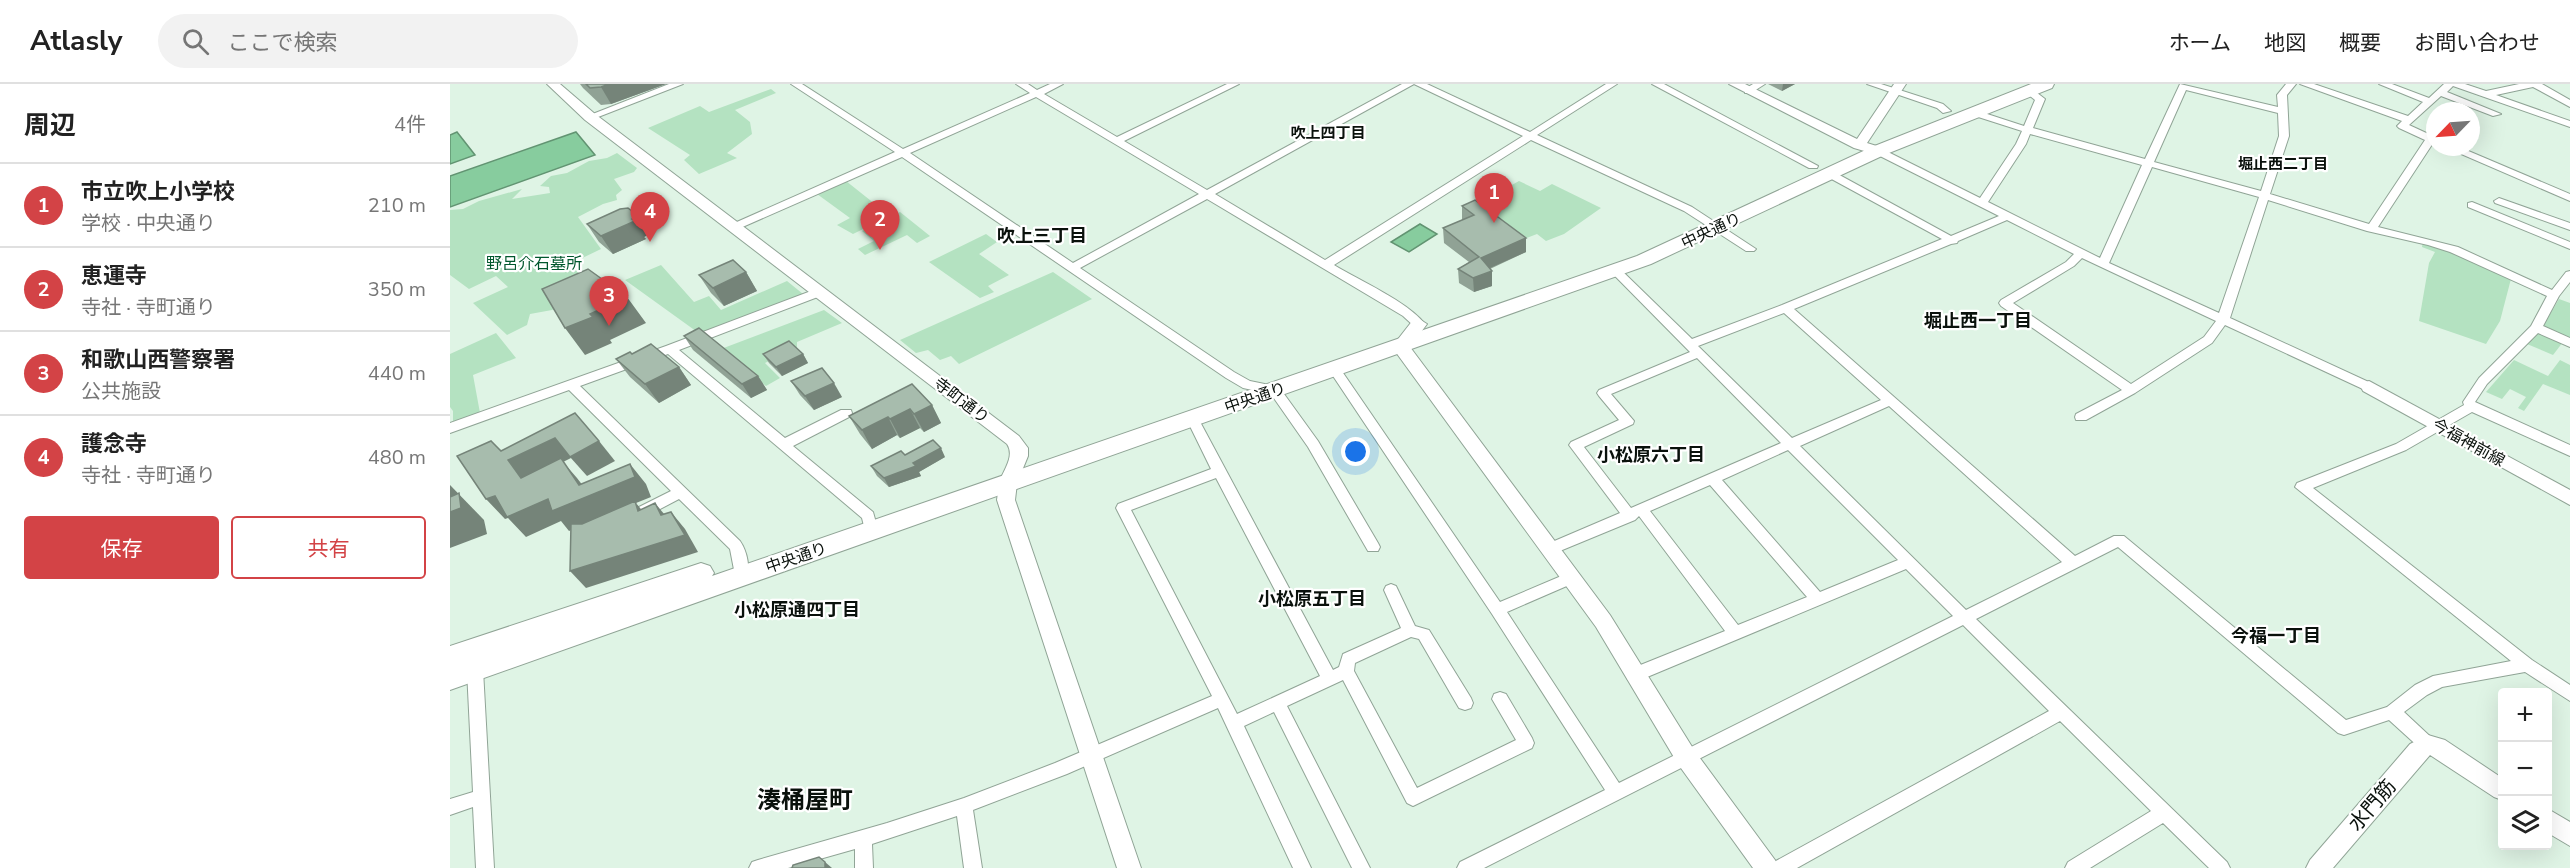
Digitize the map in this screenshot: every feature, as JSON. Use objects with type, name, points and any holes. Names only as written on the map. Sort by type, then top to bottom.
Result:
[{"type":"highway","name":"中央通り","points":[[450,657],[740,567],[1010,475],[1192,418],[1401,347],[1662,252],[1709,223],[1946,111],[2021,88],[2046,84]]},
{"type":"highway","name":"中央通り","points":[[1868,148],[1975,113],[2021,88]]},
{"type":"highway","name":"中央通り","points":[[1010,475],[1247,385],[1709,223]]},
{"type":"highway","name":"中央通り","points":[[450,678],[740,567]]},
{"type":"street","name":"寺町通り","points":[[553,84],[590,117],[1013,440],[1019,448],[1019,456],[1010,475],[1006,500],[1129,868]]},
{"type":"street","points":[[590,117],[678,84]]},
{"type":"street","points":[[800,87],[817,84]]},
{"type":"street","points":[[1021,84],[1407,313],[1419,324],[1401,347],[1603,621],[1686,757],[1767,868]]},
{"type":"street","points":[[734,227],[1058,84]]},
{"type":"street","points":[[1210,84],[1222,90]]},
{"type":"street","points":[[1116,141],[1234,84]]},
{"type":"street","points":[[1072,268],[1409,84]]},
{"type":"street","points":[[1419,84],[1688,209],[1750,249]]},
{"type":"street","points":[[1325,265],[1612,84]]},
{"type":"street","points":[[1657,84],[1953,241]]},
{"type":"street","points":[[1735,84],[1754,87],[1868,148],[2081,254],[2369,387]]},
{"type":"street","points":[[1872,84],[1898,88],[1940,106],[1946,111]]},
{"type":"street","points":[[2081,417],[2131,390],[2208,340],[2223,320],[2284,136],[2283,95],[2291,84]]},
{"type":"street","points":[[2305,84],[2410,120]]},
{"type":"street","points":[[2384,84],[2431,102],[2450,84]]},
{"type":"street","points":[[2456,84],[2570,124]]},
{"type":"street","points":[[2485,94],[2534,84],[2570,104]]},
{"type":"street","points":[[2103,264],[2184,86],[2282,111]]},
{"type":"street","points":[[800,87],[903,153],[1247,385],[1275,390],[1313,444],[1372,547]]},
{"type":"street","points":[[1868,148],[1898,88]]},
{"type":"street","points":[[1982,203],[2028,130],[2040,99],[2021,88]]},
{"type":"street","points":[[2441,93],[2496,114]]},
{"type":"street","points":[[2426,106],[2402,126],[2426,137]]},
{"type":"street","points":[[1975,113],[2028,130],[2263,195],[2371,229],[2397,236],[2420,238],[2511,274],[2554,295]]},
{"type":"street","points":[[2371,229],[2426,150]]},
{"type":"street","points":[[2471,156],[2570,198]]},
{"type":"street","points":[[2499,201],[2570,227]]},
{"type":"street","points":[[2472,205],[2570,246]]},
{"type":"street","points":[[1736,633],[1576,445],[1628,421],[1603,393],[1786,308],[1953,241],[2008,216]]},
{"type":"street","points":[[2081,254],[2070,264],[2005,303],[2131,390]]},
{"type":"street","points":[[1615,270],[1794,445],[1964,617],[2222,868]]},
{"type":"street","points":[[2471,408],[2469,402],[2483,381],[2536,328],[2554,295],[2570,274]]},
{"type":"street","points":[[450,428],[670,349],[819,292]]},
{"type":"street","points":[[1786,308],[2072,562]]},
{"type":"street","points":[[2536,328],[2570,343]]},
{"type":"street","points":[[670,349],[783,445],[869,523]]},
{"type":"street","points":[[1335,370],[1497,610],[1616,793]]},
{"type":"street","points":[[571,384],[735,545],[739,551],[740,567]]},
{"type":"street","name":"今福神前線","points":[[2369,387],[2570,498]]},
{"type":"street","points":[[1550,549],[1794,445],[1892,400]]},
{"type":"street","points":[[2570,451],[2498,417],[2471,408],[2401,447],[2302,487],[2527,665],[2562,682],[2570,694]]},
{"type":"street","points":[[783,445],[846,413]]},
{"type":"street","points":[[1192,418],[1329,678]]},
{"type":"street","points":[[1219,471],[1122,508],[1234,723],[1302,868]]},
{"type":"street","points":[[1713,479],[1818,600]]},
{"type":"street","points":[[628,519],[681,492]]},
{"type":"street","points":[[1466,868],[2119,540],[2344,728],[2392,712],[2421,690],[2439,681],[2527,665]]},
{"type":"street","points":[[1634,675],[1910,561]]},
{"type":"street","points":[[1497,610],[1571,578]]},
{"type":"street","points":[[1391,590],[1410,631]]},
{"type":"street","points":[[1465,703],[1424,634],[1410,631],[1348,659],[1346,671],[1413,798],[1526,743],[1500,699]]},
{"type":"street","points":[[475,670],[484,868]]},
{"type":"street","points":[[1234,723],[1346,671]]},
{"type":"street","points":[[758,868],[964,806],[1090,756],[1221,699]]},
{"type":"street","points":[[1277,703],[1361,868]]},
{"type":"street","points":[[1780,868],[2061,712]]},
{"type":"street","points":[[2392,712],[2428,745],[2437,747],[2498,787]]},
{"type":"street","name":"水門筋","points":[[2318,868],[2418,751],[2428,745]]},
{"type":"street","points":[[450,807],[481,797]]},
{"type":"street","points":[[964,806],[973,868]]},
{"type":"street","points":[[2074,868],[2166,812]]},
{"type":"street","points":[[2552,823],[2570,835]]},
{"type":"street","points":[[863,838],[864,868]]},
{"type":"green space","points":[[771,89],[776,93],[735,110],[750,122],[752,134],[727,153],[737,158],[699,174],[684,160],[690,155],[648,128],[700,106],[709,112]]},
{"type":"green space","name":"野呂介石墓所","points":[[617,153],[637,168],[634,172],[614,179],[622,190],[616,195],[617,200],[603,204],[578,217],[601,249],[570,264],[590,285],[591,292],[552,310],[530,314],[527,325],[507,335],[473,303],[508,287],[496,276],[469,289],[450,275],[450,210],[463,209],[479,201],[522,189],[512,199],[550,193],[549,187],[540,186],[551,176],[567,173],[589,161],[607,158]]},
{"type":"green space","points":[[846,181],[890,216],[853,234],[837,225],[850,218],[817,194]]},
{"type":"green space","points":[[1519,181],[1540,191],[1552,184],[1601,208],[1564,234],[1546,241],[1537,234],[1516,242],[1470,208]]},
{"type":"green space","points":[[900,212],[930,236],[917,243],[907,235],[865,255],[858,249],[874,241],[862,231]]},
{"type":"green space","points":[[986,234],[997,242],[979,254],[1009,275],[988,286],[994,292],[980,298],[929,262]]},
{"type":"green space","points":[[2423,241],[2512,275],[2500,321],[2486,344],[2419,321],[2429,263],[2435,252],[2422,247]]},
{"type":"green space","points":[[661,265],[694,302],[709,296],[721,310],[787,281],[803,294],[700,334],[625,280]]},
{"type":"green space","points":[[1053,272],[1092,299],[959,364],[951,356],[940,360],[928,350],[916,353],[900,340]]},
{"type":"green space","points":[[2559,299],[2570,303],[2570,340],[2542,328]]},
{"type":"green space","points":[[824,310],[842,323],[797,342],[797,347],[765,363],[780,378],[766,386],[721,349]]},
{"type":"green space","points":[[2538,332],[2563,342],[2553,355],[2527,344]]},
{"type":"green space","points":[[496,333],[516,358],[473,375],[480,413],[453,423],[453,411],[450,407],[450,354]]},
{"type":"green space","points":[[2514,360],[2548,376],[2560,360],[2570,365],[2570,395],[2543,384],[2524,411],[2518,408],[2526,397],[2510,389],[2502,399],[2486,392]]},
{"type":"shaded area","points":[[457,132],[475,155],[450,164],[450,135]]},
{"type":"shaded area","points":[[576,132],[595,155],[450,207],[450,176]]},
{"type":"shaded area","points":[[1420,224],[1437,234],[1409,252],[1391,242]]},
{"type":"building","points":[[586,84],[609,84],[590,88]]},
{"type":"building","points":[[1475,200],[1526,238],[1481,258],[1492,271],[1473,278],[1458,269],[1479,257],[1443,228],[1474,215],[1462,206]]},
{"type":"building","points":[[628,208],[638,216],[632,219],[635,221],[601,236],[587,224],[620,209]]},
{"type":"building","points":[[733,260],[746,272],[713,288],[699,275]]},
{"type":"building","points":[[588,269],[627,297],[590,314],[593,317],[565,328],[542,289]]},
{"type":"building","points":[[699,328],[758,376],[742,384],[684,336]]},
{"type":"building","points":[[789,341],[803,354],[776,367],[763,354]]},
{"type":"building","points":[[651,344],[679,367],[645,384],[616,359]]},
{"type":"building","points":[[822,368],[834,383],[805,396],[791,381]]},
{"type":"building","points":[[912,384],[932,405],[914,414],[910,409],[862,430],[849,416]]},
{"type":"building","points":[[575,413],[599,441],[570,457],[555,438],[508,460],[521,478],[561,458],[579,485],[630,464],[635,477],[552,511],[548,499],[507,517],[495,496],[486,499],[457,456],[491,441],[501,451]]},
{"type":"building","points":[[933,440],[941,448],[913,463],[916,466],[884,478],[871,466],[901,451],[905,455]]},
{"type":"building","points":[[459,493],[461,508],[450,512],[450,497]]},
{"type":"building","points":[[635,501],[638,511],[655,503],[661,515],[671,512],[685,535],[570,571],[571,524],[582,524]]},
{"type":"building","points":[[819,857],[825,862],[825,868],[792,868],[793,865]]},
{"type":"place","name":"市立吹上小学校","points":[[1494,223]]},
{"type":"place","name":"護念寺","points":[[650,242]]},
{"type":"place","name":"恵運寺","points":[[880,250]]},
{"type":"place","name":"和歌山西警察署","points":[[609,326]]},
{"type":"district","name":"吹上四丁目","points":[[1328,133]]},
{"type":"district","name":"堀止西二丁目","points":[[2283,164]]},
{"type":"district","name":"吹上三丁目","points":[[1042,236]]},
{"type":"district","name":"堀止西一丁目","points":[[1978,321]]},
{"type":"district","name":"小松原六丁目","points":[[1651,455]]},
{"type":"district","name":"小松原五丁目","points":[[1312,599]]},
{"type":"district","name":"小松原通四丁目","points":[[797,610]]},
{"type":"district","name":"今福一丁目","points":[[2276,636]]},
{"type":"district","name":"湊桶屋町","points":[[805,800]]}]
